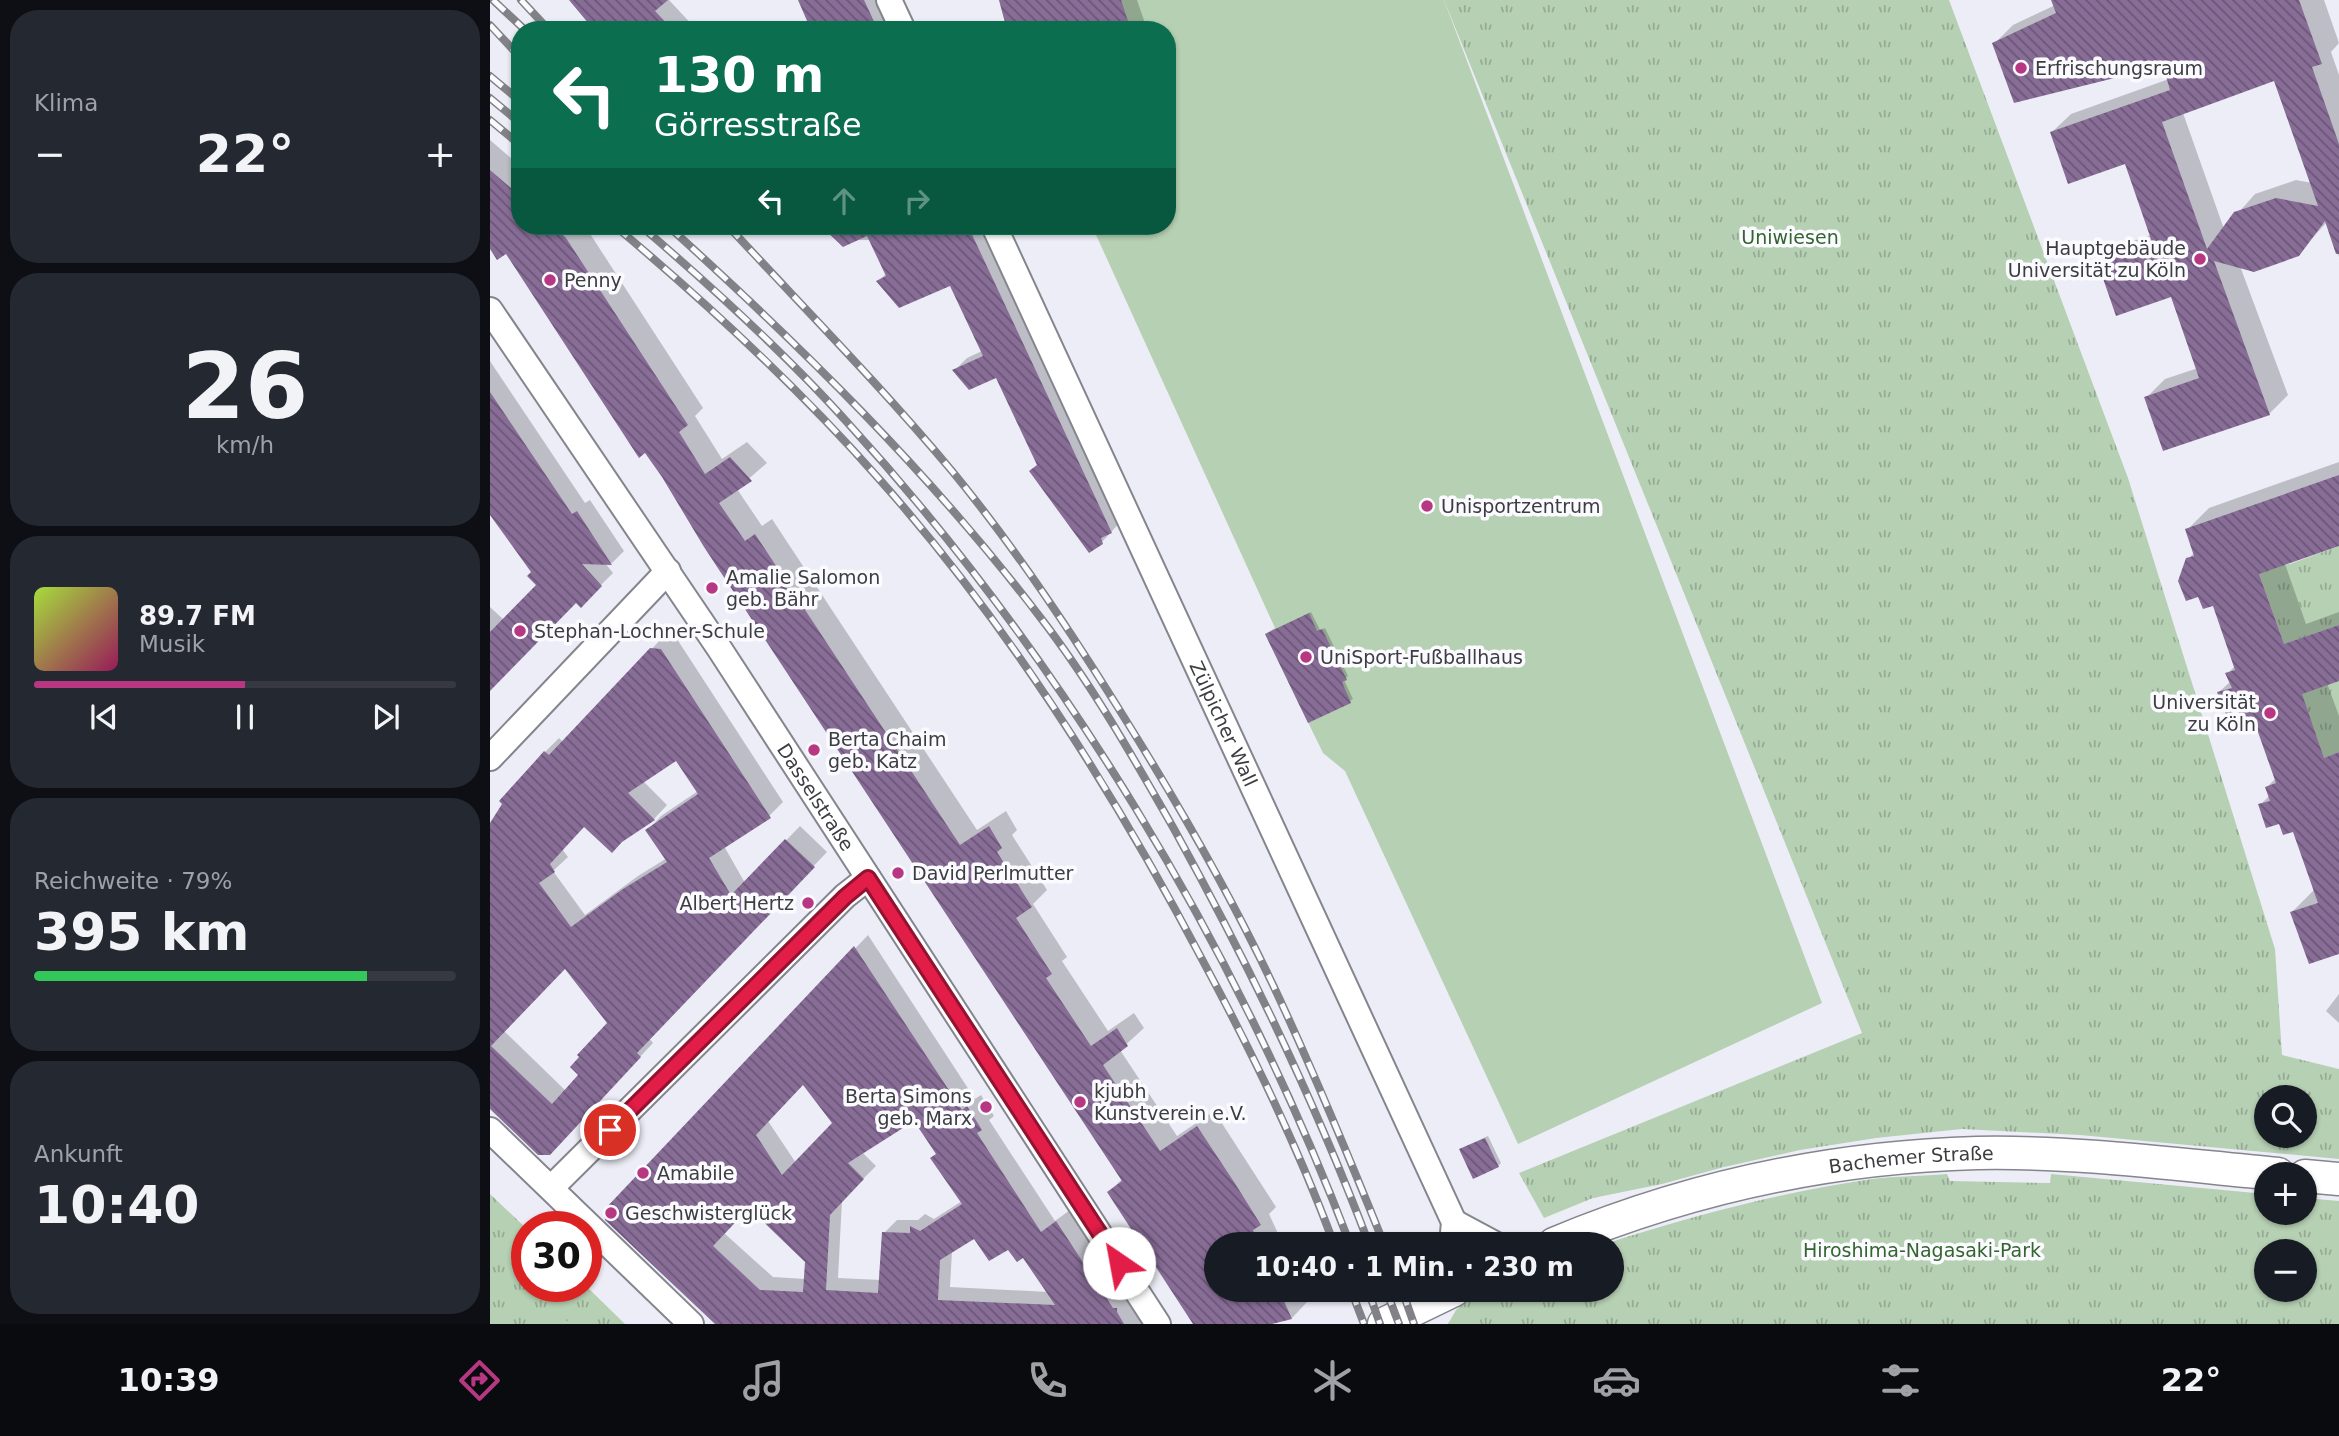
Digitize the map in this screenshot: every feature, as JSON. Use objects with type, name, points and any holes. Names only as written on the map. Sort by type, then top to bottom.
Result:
[{"type":"main road","name":"Bachemer Straße","points":[[1584,1232],[1737,1183],[1829,1166],[1918,1156],[2036,1154],[2254,1172]]},
{"type":"main road","points":[[2317,1177],[2339,1179]]},
{"type":"main road","points":[[1384,1324],[1426,1302]]},
{"type":"street","points":[[890,0],[899,21]]},
{"type":"street","name":"Zülpicher Wall","points":[[998,235],[1453,1232]]},
{"type":"street","name":"Dasselstraße","points":[[490,310],[668,571],[1158,1324]]},
{"type":"street","points":[[490,758],[668,571]]},
{"type":"street","points":[[551,1188],[845,897],[868,878]]},
{"type":"street","points":[[490,1130],[691,1324]]},
{"type":"green space","name":"Unisportzentrum","points":[[999,0],[1444,0],[1822,1003],[1518,1144],[1345,771],[1323,753],[1265,634],[1275,628],[1096,235],[1176,235],[1176,21],[1005,21]]},
{"type":"green space","name":"Uniwiesen","points":[[1444,0],[1949,0],[2128,478],[2275,949],[2282,1055],[2339,1069],[2339,1159],[2080,1135],[1962,1129],[1876,1138],[1800,1150],[1593,1198],[1544,1218],[1519,1173],[1862,1033]]},
{"type":"green space","points":[[2339,546],[2339,625],[2284,644],[2257,568],[2290,564]]},
{"type":"green space","points":[[2339,681],[2339,752],[2324,758],[2299,687]]},
{"type":"green space","name":"Hiroshima-Nagasaki-Park","points":[[1947,1174],[1950,1181],[2050,1183],[2051,1174],[2254,1193],[2254,1225],[2317,1225],[2317,1199],[2339,1201],[2339,1324],[1448,1324],[1456,1310],[1465,1302],[1624,1302],[1624,1238],[1737,1206],[1872,1179]]},
{"type":"green space","points":[[490,1194],[511,1214],[511,1302],[602,1302],[625,1324],[490,1324]]},
{"type":"green space","points":[[552,1308],[570,1324],[537,1324]]},
{"type":"building","points":[[569,0],[668,0],[655,11],[664,21],[586,21]]},
{"type":"building","points":[[798,0],[864,0],[874,21],[807,21]]},
{"type":"building","points":[[999,0],[1121,0],[1128,21],[1005,21]]},
{"type":"building","name":"Hauptgebäude Universität zu Köln","points":[[2051,0],[2299,0],[2322,64],[2312,67],[2339,144],[2339,254],[2336,254],[2325,221],[2299,256],[2254,272],[2214,261],[2270,415],[2163,451],[2144,397],[2199,378],[2171,297],[2116,316],[2098,264],[2153,245],[2125,164],[2068,184],[2050,132],[2170,90],[2163,66],[2014,103],[1992,43],[2056,13]],"holes":[[[2274,81],[2318,206],[2276,198],[2234,212],[2207,249],[2162,122]]]},
{"type":"building","points":[[490,170],[511,188],[511,235],[563,235],[566,238],[688,425],[679,432],[705,474],[730,457],[752,481],[719,503],[745,541],[755,534],[960,845],[989,826],[1002,848],[997,852],[1032,907],[1016,918],[1052,974],[1046,978],[1091,1046],[1117,1028],[1128,1046],[1103,1065],[1160,1151],[1197,1126],[1236,1185],[1261,1225],[1254,1232],[1204,1232],[1204,1302],[1284,1302],[1292,1319],[1272,1324],[1193,1324],[1107,1192],[1122,1181],[704,547],[662,477],[645,453],[639,458],[506,254],[497,260],[490,249]]},
{"type":"building","points":[[830,235],[972,235],[1112,533],[1101,538],[1103,544],[1089,553],[1029,471],[1037,465],[996,378],[969,390],[952,370],[983,356],[950,286],[899,308],[876,281],[886,276],[867,236],[843,247]]},
{"type":"building","points":[[490,392],[572,514],[577,511],[612,565],[582,564],[602,586],[581,608],[576,603],[490,691],[490,632],[536,585],[527,576],[531,572],[490,515]]},
{"type":"building","points":[[2339,475],[2339,546],[2259,574],[2284,644],[2339,625],[2339,681],[2302,694],[2324,758],[2339,752],[2339,954],[2309,964],[2290,912],[2318,903],[2293,832],[2283,835],[2279,824],[2266,828],[2258,804],[2270,801],[2265,787],[2276,783],[2253,718],[2243,722],[2238,710],[2226,715],[2217,692],[2232,688],[2225,673],[2235,670],[2213,606],[2203,609],[2198,597],[2186,601],[2178,581],[2186,558],[2194,556],[2185,529]]},
{"type":"building","name":"UniSport-Fußballhaus","points":[[1309,613],[1317,631],[1322,629],[1347,680],[1342,682],[1351,703],[1308,723],[1265,634]]},
{"type":"building","points":[[650,648],[661,649],[771,818],[709,858],[731,895],[785,839],[815,867],[637,1053],[641,1057],[550,1155],[538,1155],[490,1109],[490,823],[502,804],[499,801],[544,751],[549,755]],"holes":[[[676,761],[698,794],[645,830],[667,862],[623,889],[571,927],[539,883],[555,872],[550,864],[584,827],[612,853],[622,842],[655,820],[628,793]],[[565,969],[607,1023],[577,1055],[579,1057],[570,1067],[578,1075],[552,1104],[491,1046]]]},
{"type":"building","points":[[854,946],[962,1110],[967,1106],[982,1130],[977,1133],[1041,1232],[1056,1221],[1113,1308],[1117,1308],[1124,1324],[715,1324],[605,1220],[604,1210]],"holes":[[[803,1085],[832,1123],[782,1175],[756,1135]],[[914,1121],[936,1154],[930,1158],[962,1204],[920,1231],[910,1226],[910,1233],[882,1232],[878,1293],[826,1290],[830,1215],[864,1179],[848,1163]],[[749,1208],[805,1262],[803,1292],[760,1290],[713,1246]],[[974,1239],[989,1261],[1008,1250],[1017,1262],[1023,1258],[1055,1305],[938,1300],[940,1260]]]},
{"type":"building","points":[[1485,1138],[1499,1167],[1473,1179],[1459,1149]]},
{"type":"railway","points":[[493,0],[515,21]]},
{"type":"railway","points":[[521,0],[541,21]]},
{"type":"railway","points":[[490,25],[511,47]]},
{"type":"railway","points":[[490,76],[511,94]]},
{"type":"railway","points":[[490,98],[511,116]]},
{"type":"railway","points":[[490,120],[511,138]]},
{"type":"railway","points":[[626,235],[752,348],[849,446],[927,535],[1015,651],[1096,773],[1170,899],[1274,1101],[1329,1232]]},
{"type":"railway","points":[[651,235],[746,320],[846,421],[925,512],[1000,607],[1070,707],[1136,809],[1197,915],[1254,1023],[1345,1232]]},
{"type":"railway","points":[[678,235],[815,365],[909,462],[998,564],[1077,668],[1143,775],[1228,930],[1303,1085],[1364,1232]]},
{"type":"railway","points":[[736,235],[870,377],[952,471],[1022,562],[1086,657],[1166,786],[1240,917],[1302,1049],[1379,1232]]},
{"type":"railway","points":[[1356,1302],[1364,1324]]},
{"type":"railway","points":[[1372,1302],[1380,1324]]},
{"type":"railway","points":[[1391,1302],[1399,1324]]},
{"type":"railway","points":[[1406,1302],[1414,1324]]},
{"type":"place","name":"Erfrischungsraum","points":[[2021,68]]},
{"type":"place","name":"Hauptgebäude Universität zu Köln","points":[[2200,259]]},
{"type":"place","name":"Penny","points":[[550,280]]},
{"type":"place","name":"Unisportzentrum","points":[[1427,506]]},
{"type":"place","name":"Amalie Salomon geb. Bähr","points":[[712,588]]},
{"type":"place","name":"Stephan-Lochner-Schule","points":[[520,631]]},
{"type":"place","name":"UniSport-Fußballhaus","points":[[1306,657]]},
{"type":"place","name":"Universität zu Köln","points":[[2270,713]]},
{"type":"place","name":"Berta Chaim geb. Katz","points":[[814,750]]},
{"type":"place","name":"David Perlmutter","points":[[898,873]]},
{"type":"place","name":"Albert Hertz","points":[[808,903]]},
{"type":"place","name":"kjubh Kunstverein e.V.","points":[[1080,1102]]},
{"type":"place","name":"Berta Simons geb. Marx","points":[[986,1107]]},
{"type":"place","name":"Amabile","points":[[643,1173]]},
{"type":"place","name":"Geschwisterglück","points":[[611,1213]]},
{"type":"route","points":[[610,1130],[845,897],[868,878],[1119,1263]]}]
